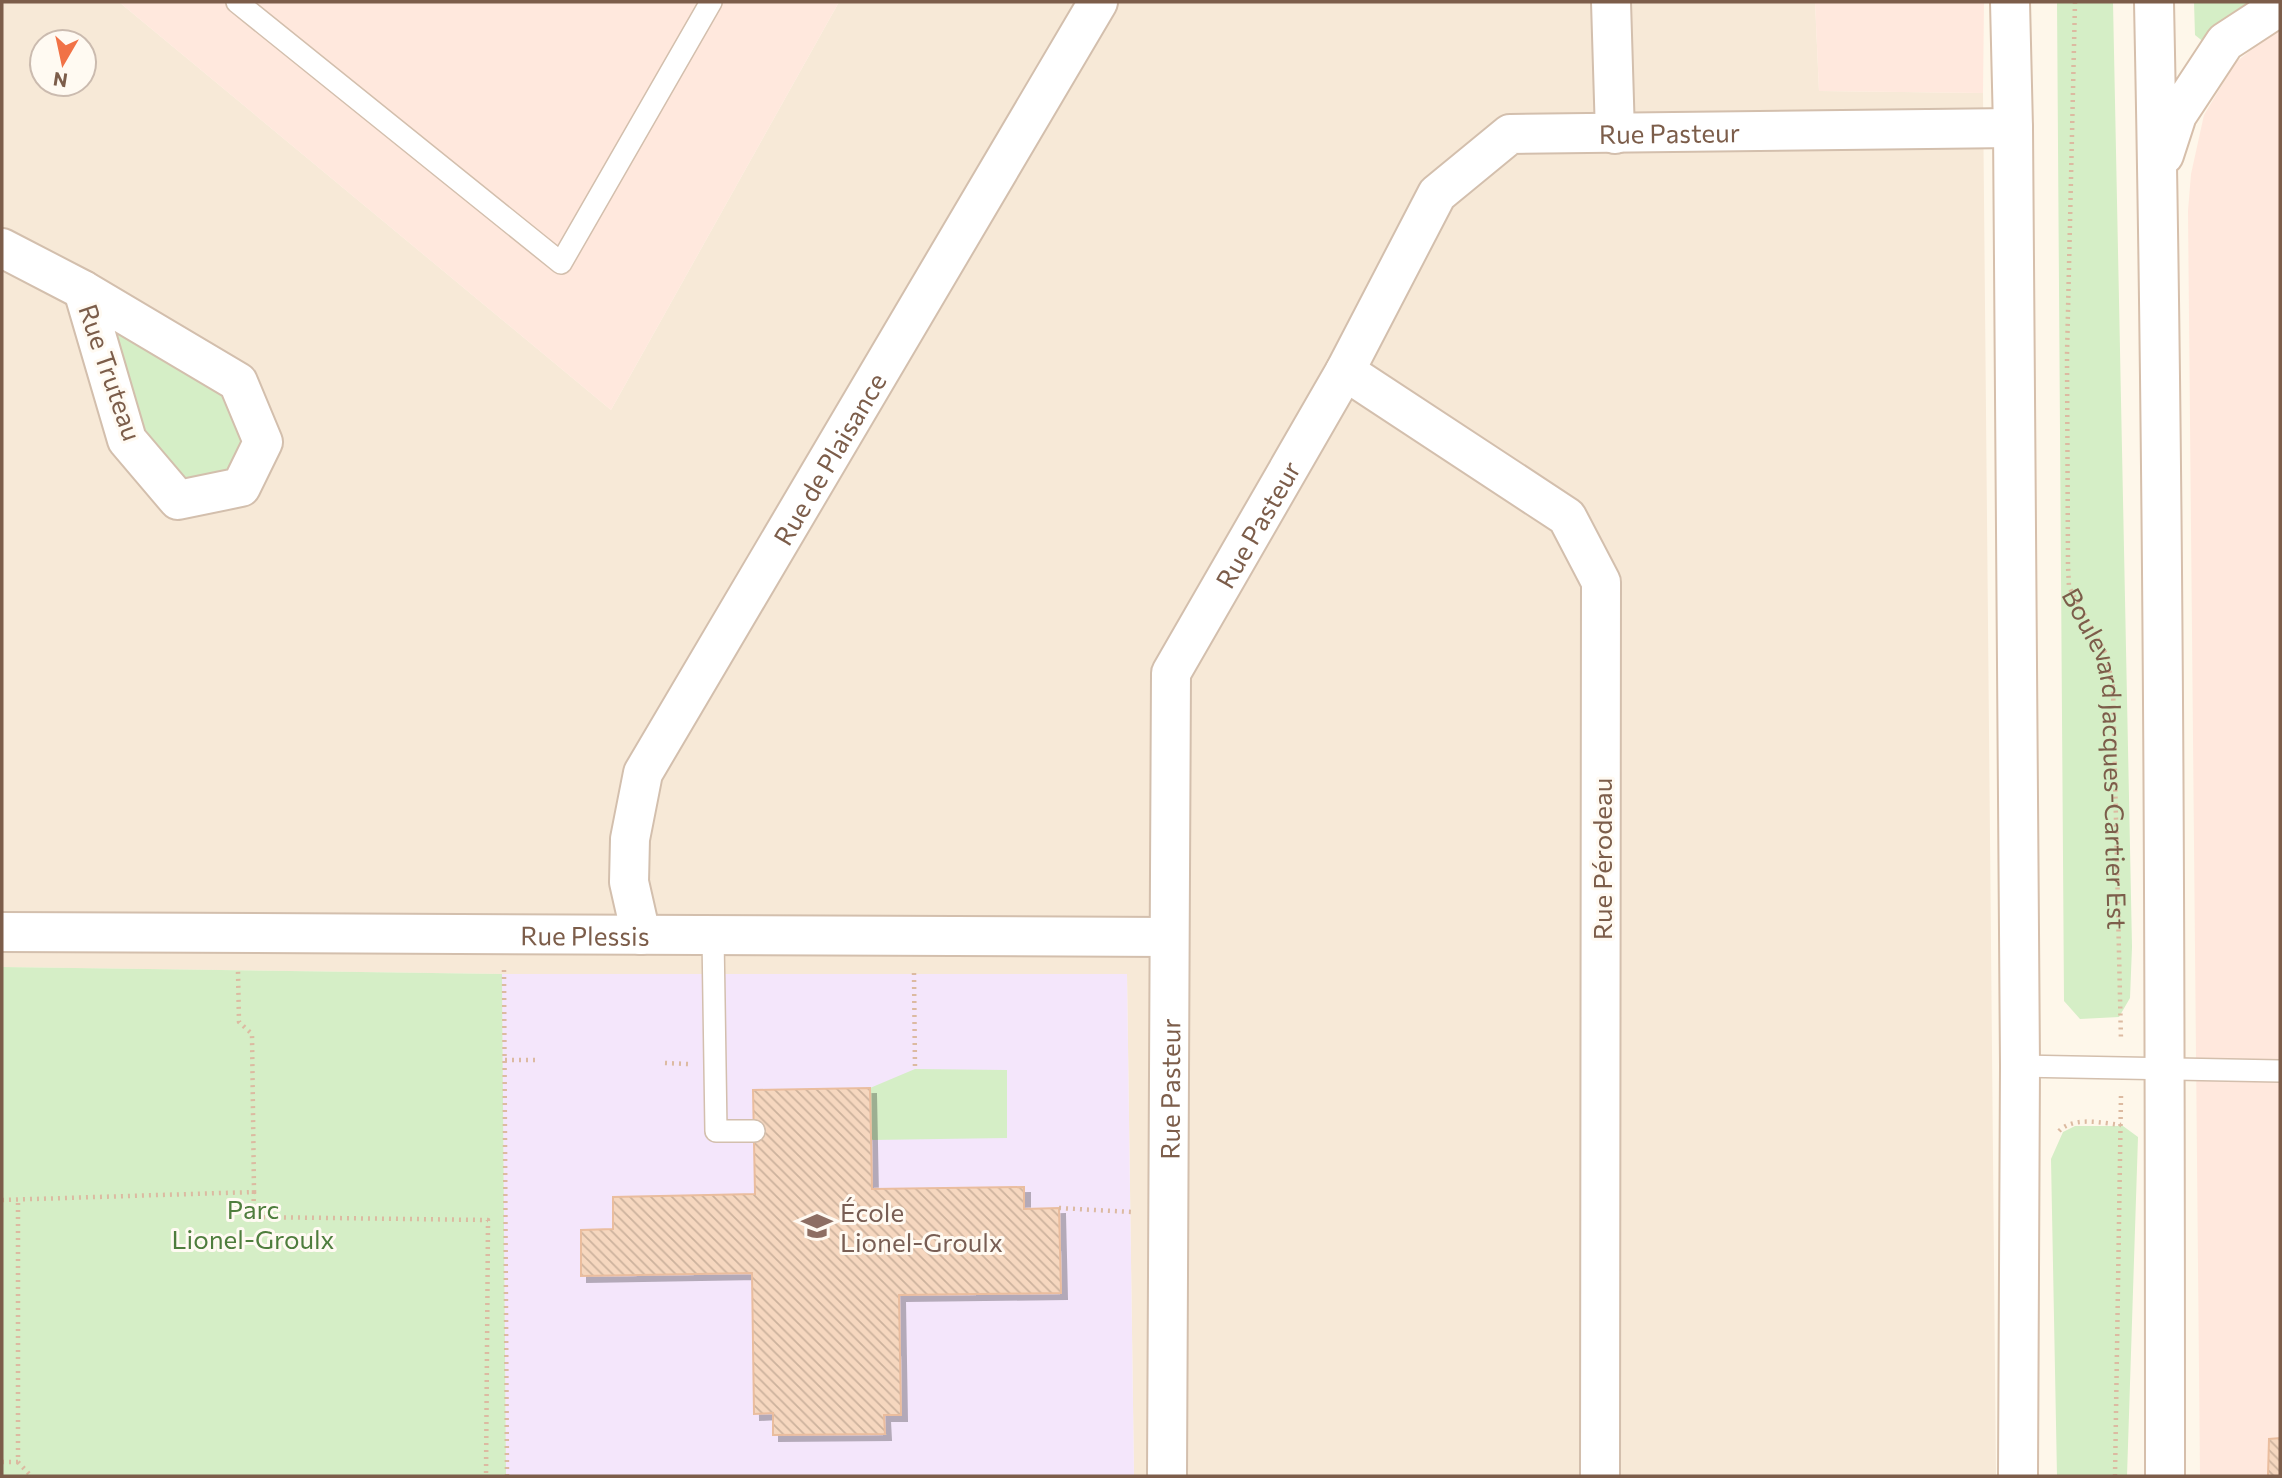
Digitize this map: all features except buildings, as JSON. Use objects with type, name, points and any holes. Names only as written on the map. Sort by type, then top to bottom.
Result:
[{"type":"street","name":"Rue de Plaisance","points":[[641,936],[629,882],[630,839],[643,773],[1098,2]]},
{"type":"street","points":[[1611,2],[1615,134]]},
{"type":"street","name":"Boulevard Jacques-Cartier Est","points":[[2010,2],[2020,1066],[2018,1476]]},
{"type":"street","name":"Boulevard Jacques-Cartier Est","points":[[2154,2],[2165,1069],[2165,1476]]},
{"type":"street","points":[[2157,173],[2177,115],[2225,42],[2280,6]]},
{"type":"street","name":"Rue Pasteur","points":[[1167,1476],[1171,673],[1345,371],[1437,194],[1510,134],[2013,128]]},
{"type":"street","name":"Rue Truteau","points":[[2,248],[83,290],[238,382],[263,442],[241,487],[178,500],[127,439],[83,290]]},
{"type":"street","name":"Rue Pérodeau","points":[[1345,371],[1567,517],[1601,582],[1600,1476]]},
{"type":"street","name":"Rue Plessis","points":[[2,932],[1168,937]]},
{"type":"lane","points":[[237,2],[561,263],[710,2]]},
{"type":"lane","points":[[713,936],[716,1131],[754,1130]]},
{"type":"lane","points":[[2020,1066],[2280,1071]]},
{"type":"path","name":"Boulevard Jacques-Cartier Est","points":[[2075,2],[2067,355],[2068,566],[2069,587],[2106,654],[2113,687],[2122,996],[2115,1476]]},
{"type":"path","points":[[237,933],[239,1022],[252,1034],[253,1217],[488,1220],[486,1476]]},
{"type":"path","points":[[504,935],[507,1476]]},
{"type":"path","points":[[913,937],[915,1069]]},
{"type":"path","points":[[505,1060],[537,1059]]},
{"type":"path","points":[[2056,1133],[2064,1125],[2086,1121],[2121,1125],[2129,1129]]},
{"type":"path","points":[[2,1200],[254,1192]]},
{"type":"path","points":[[18,1200],[18,1462],[30,1476]]},
{"type":"path","points":[[1059,1208],[1167,1214]]},
{"type":"path","points":[[2,1462],[18,1462]]},
{"type":"shaded area","points":[[2,2],[119,2],[611,410],[839,2],[1815,2],[1819,91],[1983,93],[1996,1476],[1134,1476],[1127,974],[502,974],[2,967]]},
{"type":"shaded area","points":[[119,2],[839,2],[611,410]]},
{"type":"shaded area","points":[[1815,2],[1984,2],[1983,93],[1819,91]]},
{"type":"shaded area","points":[[2280,26],[2280,1476],[2200,1476],[2188,211],[2191,174],[2204,115],[2235,63]]},
{"type":"shaded area","name":"École Lionel-Groulx","points":[[502,974],[1127,974],[1134,1476],[506,1476]]},
{"type":"green space","points":[[2057,2],[2113,2],[2132,947],[2130,998],[2119,1017],[2080,1019],[2064,1001]]},
{"type":"green space","points":[[2194,2],[2270,2],[2205,43],[2195,35]]},
{"type":"green space","points":[[99,310],[231,388],[252,439],[232,478],[180,489],[137,437]]},
{"type":"green space","name":"Parc Lionel-Groulx","points":[[2,967],[502,974],[506,1476],[2,1476]]},
{"type":"green space","points":[[915,1069],[1007,1070],[1007,1138],[871,1140],[870,1088]]},
{"type":"green space","points":[[2075,1126],[2123,1126],[2138,1137],[2127,1476],[2057,1476],[2051,1159],[2063,1132]]},
{"type":"place","name":"École Lionel-Groulx","points":[[817,1226]]}]
